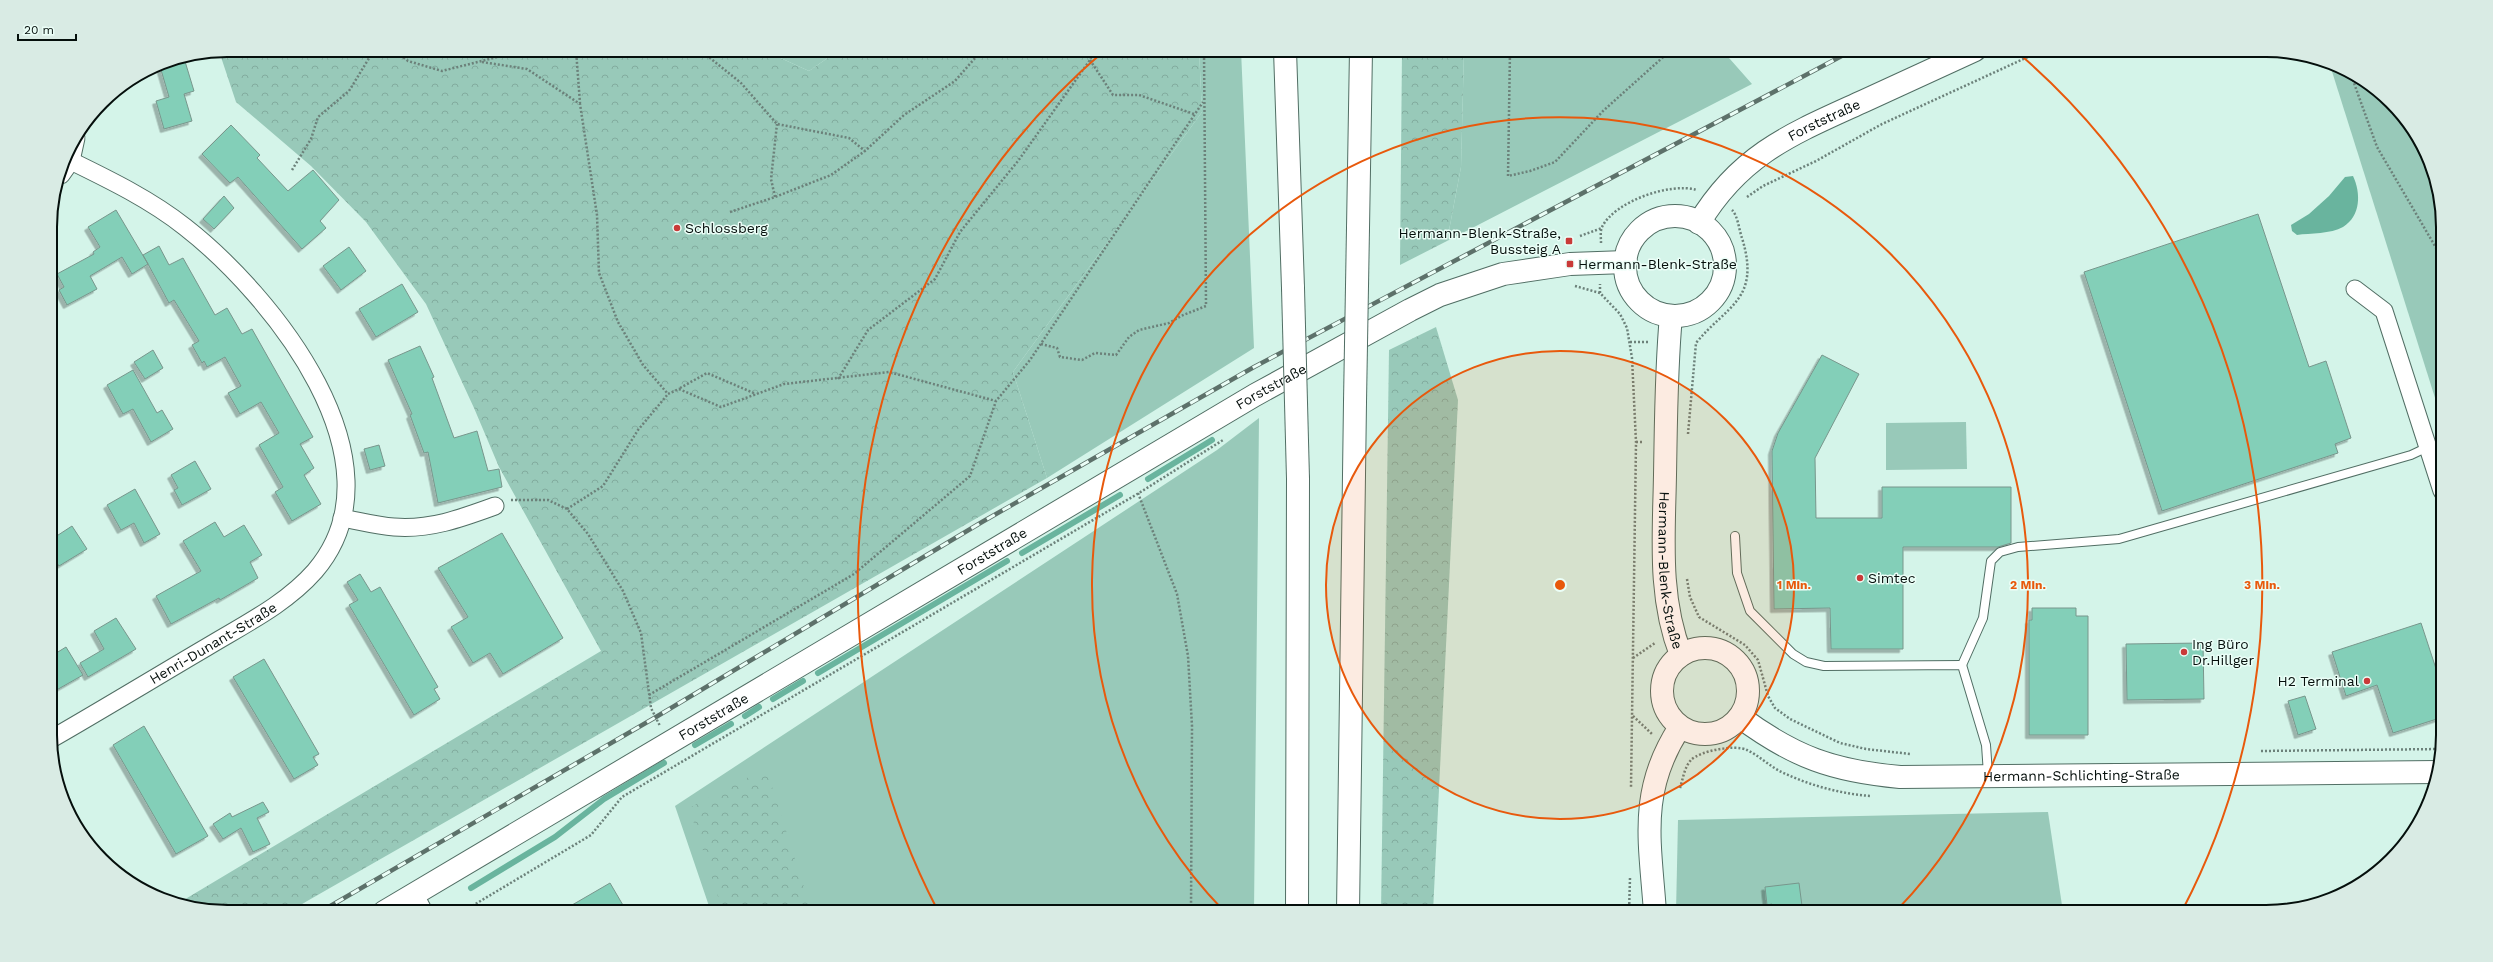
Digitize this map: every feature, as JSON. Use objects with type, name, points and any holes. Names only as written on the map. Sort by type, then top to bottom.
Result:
[{"type":"main road","points":[[1285,57],[1298,479],[1297,905]]},
{"type":"main road","points":[[1348,905],[1361,57]]},
{"type":"main road","name":"Forststraße","points":[[1699,223],[1714,199],[1734,176],[1771,146],[1810,125],[1960,57]]},
{"type":"main road","points":[[1675,216],[1699,223],[1717,239],[1725,262],[1724,275],[1718,292],[1706,306],[1695,312],[1670,316],[1650,309],[1634,294],[1628,284],[1626,262],[1633,239],[1652,223],[1675,216]]},
{"type":"main road","name":"Forststraße","points":[[419,904],[669,741],[1255,395],[1410,310],[1446,293],[1503,274],[1536,268],[1601,262],[1626,262]]},
{"type":"main road","name":"Hermann-Blenk-Straße","points":[[1670,316],[1666,379],[1663,560],[1666,600],[1672,632],[1681,655]]},
{"type":"main road","points":[[1701,648],[1723,652],[1740,666],[1745,675],[1748,697],[1740,717],[1734,724],[1717,733],[1697,734],[1680,727],[1666,711],[1661,690],[1667,670],[1681,655],[1701,648]]},
{"type":"main road","name":"Hermann-Schlichting-Straße","points":[[1740,717],[1780,745],[1808,758],[1838,768],[1900,777],[2432,772]]},
{"type":"main road","points":[[1654,905],[1649,852],[1649,810],[1661,762],[1667,746],[1680,727]]},
{"type":"street","name":"Henri-Dunant-Straße","points":[[57,736],[283,600],[316,569],[337,534],[347,494],[346,469],[335,427],[315,380],[270,312],[238,275],[184,226],[140,197],[67,169]]},
{"type":"street","points":[[2355,289],[2384,311],[2436,472]]},
{"type":"street","points":[[342,518],[393,527],[421,527],[457,520],[495,506]]},
{"type":"lane","points":[[1988,777],[1986,745],[1962,665],[1983,618],[1991,561],[2000,552],[2018,547],[2119,539],[2411,456],[2428,447]]},
{"type":"lane","points":[[1735,536],[1737,573],[1750,611],[1794,654],[1806,662],[1824,666],[1962,665]]},
{"type":"path","points":[[292,170],[311,139],[318,117],[349,91],[370,57]]},
{"type":"path","points":[[403,57],[408,61],[442,71],[500,57]]},
{"type":"path","points":[[577,57],[580,104],[596,215],[599,273],[618,322],[643,365],[668,394]]},
{"type":"path","points":[[709,57],[741,83],[777,124],[849,138],[865,151]]},
{"type":"path","points":[[730,212],[776,197],[831,175],[865,151],[904,115],[955,81],[976,57]]},
{"type":"path","points":[[837,379],[868,330],[935,279],[960,232],[1018,161],[1091,57]]},
{"type":"path","points":[[1041,344],[1052,345],[1057,348],[1060,357],[1068,360],[1082,360],[1095,353],[1116,355],[1129,337],[1139,330],[1169,324],[1180,316],[1206,306],[1203,102],[1204,57]]},
{"type":"path","points":[[1510,57],[1508,176],[1530,171],[1555,162],[1604,111],[1663,57]]},
{"type":"path","points":[[1743,201],[1763,186],[1816,161],[1882,124],[2028,57]]},
{"type":"path","points":[[1090,60],[1114,95],[1139,95],[1194,114]]},
{"type":"path","points":[[482,62],[527,69],[580,104]]},
{"type":"path","points":[[2353,81],[2377,147],[2436,248]]},
{"type":"path","points":[[649,695],[854,574],[970,476],[996,401],[1041,344],[1203,102]]},
{"type":"path","points":[[776,197],[771,179],[777,124]]},
{"type":"path","points":[[1580,236],[1602,228],[1610,217],[1638,198],[1672,188],[1696,189],[1734,211],[1748,266],[1741,298],[1696,343],[1688,439]]},
{"type":"path","points":[[1734,211],[1738,206]]},
{"type":"path","points":[[1602,228],[1600,293],[1620,314],[1627,328],[1630,342],[1636,442],[1632,716]]},
{"type":"path","points":[[679,389],[721,407],[784,384],[889,372],[996,401]]},
{"type":"path","points":[[567,509],[603,486],[638,430],[668,394],[708,373],[757,394]]},
{"type":"path","points":[[1636,442],[1644,442]]},
{"type":"path","points":[[474,905],[591,835],[622,798],[1139,493],[1177,594],[1188,656],[1192,726],[1191,905]]},
{"type":"path","points":[[495,506],[514,499],[548,500],[567,509],[588,534],[623,592],[641,633],[651,708],[669,741]]},
{"type":"path","points":[[1687,575],[1690,597],[1699,617],[1745,645],[1758,660],[1768,696],[1775,708],[1790,720],[1840,743],[1866,749],[1918,755]]},
{"type":"path","points":[[1680,788],[1687,766],[1692,759],[1710,751],[1726,748],[1747,750]]},
{"type":"path","points":[[2258,751],[2436,749]]},
{"type":"green space","points":[[221,57],[778,57],[809,71],[829,57],[1199,57],[1202,112],[1013,372],[1047,478],[300,905],[216,905],[185,899],[601,651],[499,467],[474,408],[426,304],[366,222],[311,166],[236,102]]},
{"type":"green space","points":[[778,57],[829,57],[809,71]]},
{"type":"green space","points":[[1199,57],[1241,57],[1254,348],[1047,478],[1013,372],[1202,112]]},
{"type":"green space","points":[[1402,57],[1464,57],[1461,167],[1447,241],[1400,265]]},
{"type":"green space","points":[[1464,57],[1728,57],[1752,84],[1447,241],[1461,167]]},
{"type":"green space","points":[[2332,70],[2341,74],[2370,92],[2394,115],[2401,123],[2419,152],[2427,172],[2433,194],[2436,216],[2436,401]]},
{"type":"green space","points":[[1436,327],[1458,400],[1433,905],[1381,905],[1389,350]]},
{"type":"green space","points":[[1259,418],[1254,905],[709,905],[675,806],[1217,450]]},
{"type":"green space","points":[[1966,422],[1967,469],[1886,470],[1886,423]]},
{"type":"green space","points":[[766,768],[810,905],[721,905],[689,808]]},
{"type":"green space","points":[[2048,812],[2062,905],[1676,905],[1678,820]]},
{"type":"shaded area","points":[[2353,176],[2356,183],[2358,204],[2353,217],[2349,222],[2343,227],[2327,232],[2297,235],[2292,231],[2291,225],[2309,214],[2329,196],[2345,177]]},
{"type":"building","points":[[185,62],[194,91],[184,94],[192,121],[164,129],[156,101],[169,97],[161,70]]},
{"type":"building","points":[[231,125],[260,155],[257,158],[288,191],[313,170],[339,200],[320,221],[326,228],[302,249],[238,177],[230,183],[202,154]]},
{"type":"building","points":[[224,196],[234,208],[214,229],[203,219]]},
{"type":"building","points":[[116,210],[148,264],[132,274],[122,257],[90,276],[97,289],[67,305],[59,290],[64,287],[57,274],[94,254],[93,252],[100,247],[88,227]]},
{"type":"building","points":[[2258,214],[2309,367],[2326,361],[2351,438],[2335,444],[2338,453],[2162,511],[2084,272]]},
{"type":"building","points":[[159,246],[169,265],[183,258],[215,315],[227,308],[242,334],[252,329],[313,437],[300,444],[314,468],[304,475],[321,504],[292,521],[275,492],[283,487],[259,445],[279,433],[261,402],[240,414],[228,393],[241,386],[225,357],[207,367],[204,361],[202,363],[192,345],[199,341],[174,300],[169,303],[143,255]]},
{"type":"building","points":[[349,247],[366,271],[341,290],[323,266]]},
{"type":"building","points":[[402,284],[418,312],[376,337],[359,309]]},
{"type":"building","points":[[420,346],[434,377],[432,378],[454,438],[477,431],[488,471],[499,469],[502,487],[438,503],[428,452],[424,453],[410,415],[412,414],[388,360]]},
{"type":"building","points":[[153,350],[163,368],[145,379],[134,362]]},
{"type":"building","name":"Simtec","points":[[1822,355],[1859,374],[1815,458],[1816,518],[1882,518],[1882,487],[2011,487],[2011,543],[1998,547],[1903,547],[1903,649],[1831,649],[1830,608],[1774,609],[1772,451],[1778,433]]},
{"type":"building","points":[[133,370],[157,413],[162,410],[173,429],[151,442],[133,409],[123,414],[107,385]]},
{"type":"building","points":[[379,445],[385,466],[370,470],[364,449]]},
{"type":"building","points":[[195,461],[211,489],[182,505],[174,490],[178,488],[171,475]]},
{"type":"building","points":[[135,489],[160,534],[144,543],[134,523],[121,530],[107,505]]},
{"type":"building","points":[[215,522],[224,537],[244,525],[262,555],[250,562],[258,578],[220,600],[219,598],[171,624],[156,596],[201,571],[183,541]]},
{"type":"building","points":[[72,526],[87,549],[59,566],[57,563],[57,536]]},
{"type":"building","points":[[502,533],[563,638],[503,674],[490,653],[473,663],[451,627],[468,617],[438,568]]},
{"type":"building","points":[[360,574],[371,592],[380,587],[438,687],[434,689],[440,699],[414,715],[349,605],[358,600],[347,582]]},
{"type":"building","points":[[2032,608],[2076,608],[2076,616],[2088,616],[2088,735],[2029,735],[2029,620],[2032,620]]},
{"type":"building","points":[[116,618],[136,649],[88,677],[80,663],[104,649],[94,631]]},
{"type":"building","name":"H2 Terminal","points":[[2421,623],[2436,669],[2436,719],[2393,733],[2377,685],[2346,696],[2332,652]]},
{"type":"building","points":[[2203,643],[2204,699],[2127,700],[2126,644]]},
{"type":"building","points":[[66,647],[83,675],[57,690],[57,653]]},
{"type":"building","points":[[264,659],[319,754],[313,757],[318,765],[294,779],[233,677]]},
{"type":"building","points":[[2305,696],[2316,729],[2298,735],[2288,701]]},
{"type":"building","points":[[144,726],[208,836],[176,854],[113,745]]},
{"type":"building","points":[[263,802],[269,812],[257,818],[270,844],[253,852],[241,828],[223,839],[213,824],[230,813],[232,817]]},
{"type":"building","points":[[610,883],[623,905],[572,905]]},
{"type":"building","points":[[1799,883],[1802,905],[1767,905],[1765,887]]},
{"type":"waterway","points":[[1148,479],[1212,440]]},
{"type":"waterway","points":[[1022,553],[1120,495]]},
{"type":"waterway","points":[[818,673],[1007,561]]},
{"type":"waterway","points":[[773,699],[803,681]]},
{"type":"waterway","points":[[745,716],[759,707]]},
{"type":"waterway","points":[[695,745],[731,724]]},
{"type":"waterway","points":[[471,888],[555,837],[604,799],[664,763]]},
{"type":"railway","points":[[332,905],[656,717],[982,522],[1254,367],[1840,57]]},
{"type":"place","name":"Schlossberg","points":[[677,228]]},
{"type":"place","name":"Hermann-Blenk-Straße, Bussteig A","points":[[1569,241]]},
{"type":"place","name":"Hermann-Blenk-Straße","points":[[1570,264]]},
{"type":"place","name":"Simtec","points":[[1860,578]]},
{"type":"place","name":"Ing Büro Dr.Hillger","points":[[2184,652]]},
{"type":"place","name":"H2 Terminal","points":[[2367,681]]}]
